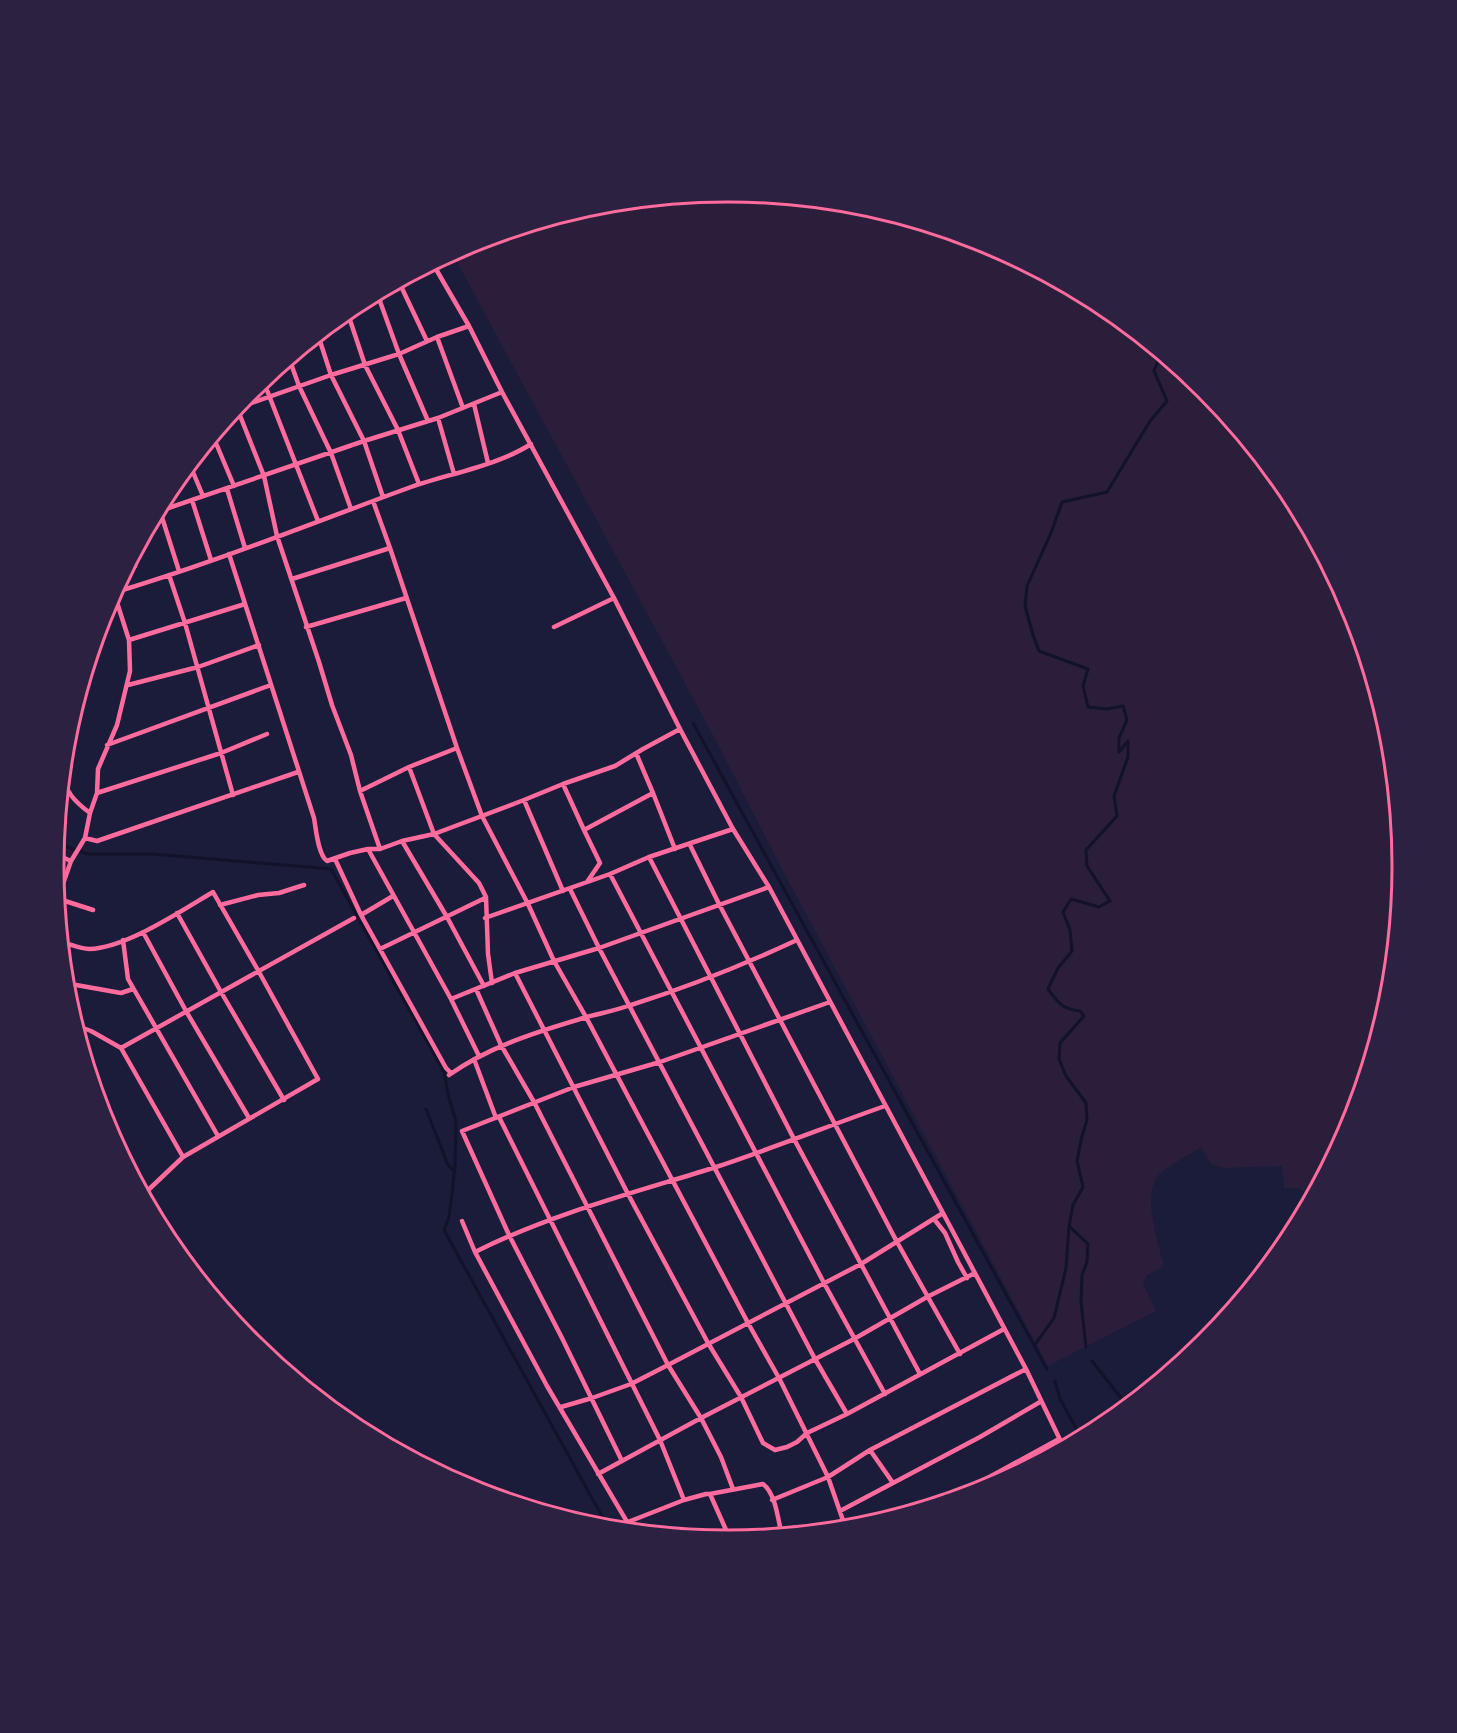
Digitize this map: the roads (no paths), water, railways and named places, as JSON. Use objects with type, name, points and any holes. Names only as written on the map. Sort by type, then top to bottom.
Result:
[{"type":"street","points":[[437,270],[469,326],[502,392],[614,598],[733,829],[769,887],[975,1273],[1026,1369],[1060,1442]]},
{"type":"street","points":[[402,288],[427,341]]},
{"type":"street","points":[[380,302],[399,354],[428,421]]},
{"type":"street","points":[[350,321],[365,365],[398,430],[419,484]]},
{"type":"street","points":[[255,402],[399,354],[469,326]]},
{"type":"street","points":[[437,337],[463,408]]},
{"type":"street","points":[[321,343],[331,375],[364,441],[383,497]]},
{"type":"street","points":[[292,366],[299,386],[331,453],[351,509]]},
{"type":"street","points":[[266,390],[318,521]]},
{"type":"street","points":[[170,508],[438,418],[502,392]]},
{"type":"street","points":[[474,404],[488,463]]},
{"type":"street","points":[[240,417],[264,476],[277,536],[351,755],[360,791],[380,849]]},
{"type":"street","points":[[438,418],[454,474]]},
{"type":"street","points":[[216,444],[234,486]]},
{"type":"street","points":[[126,589],[419,484],[488,463],[513,454],[531,444]]},
{"type":"street","points":[[194,474],[203,496]]},
{"type":"street","points":[[227,489],[245,548]]},
{"type":"street","points":[[192,500],[211,560]]},
{"type":"street","points":[[373,501],[482,816],[528,904],[554,961],[779,1378],[828,1478],[843,1520]]},
{"type":"street","points":[[161,521],[179,571]]},
{"type":"street","points":[[291,579],[390,548]]},
{"type":"street","points":[[229,554],[314,818],[323,859],[329,862],[350,853],[380,849],[402,841],[434,834],[615,766],[680,729]]},
{"type":"street","points":[[169,575],[198,667],[233,795]]},
{"type":"street","points":[[306,627],[406,598]]},
{"type":"street","points":[[554,627],[614,598]]},
{"type":"street","points":[[129,640],[244,604]]},
{"type":"street","points":[[65,881],[71,861],[85,838],[97,793],[98,769],[117,725],[128,685],[129,640],[118,606]]},
{"type":"street","points":[[128,685],[198,667],[259,645]]},
{"type":"street","points":[[107,745],[272,685]]},
{"type":"street","points":[[97,793],[221,753],[267,734]]},
{"type":"street","points":[[360,791],[409,767],[457,748]]},
{"type":"street","points":[[636,753],[675,849]]},
{"type":"street","points":[[409,767],[434,834],[479,883],[486,897],[485,918],[492,982]]},
{"type":"street","points":[[85,838],[97,841],[298,772]]},
{"type":"street","points":[[563,784],[600,863],[609,874],[755,1153],[885,1394]]},
{"type":"street","points":[[69,792],[90,813]]},
{"type":"street","points":[[584,830],[653,793]]},
{"type":"street","points":[[524,800],[563,891]]},
{"type":"street","points":[[485,918],[609,874],[649,857],[733,829]]},
{"type":"street","points":[[402,841],[484,986]]},
{"type":"street","points":[[690,845],[897,1242],[960,1354]]},
{"type":"street","points":[[368,849],[451,999],[476,1058],[497,1118],[551,1220],[660,1440],[684,1500]]},
{"type":"street","points":[[649,857],[794,1139],[920,1374]]},
{"type":"street","points":[[64,859],[71,861]]},
{"type":"street","points":[[335,859],[361,915],[450,1074],[501,1045],[670,992],[750,962],[797,940]]},
{"type":"street","points":[[587,882],[600,863]]},
{"type":"street","points":[[220,905],[258,895],[279,894],[304,885]]},
{"type":"street","points":[[451,999],[492,982],[599,948],[769,887]]},
{"type":"street","points":[[570,888],[629,1006],[815,1359],[847,1414]]},
{"type":"street","points":[[69,944],[86,949],[100,948],[123,940],[143,932],[213,892],[318,1080],[183,1157],[149,1190]]},
{"type":"street","points":[[361,915],[393,896]]},
{"type":"street","points":[[380,949],[486,897]]},
{"type":"street","points":[[66,901],[93,910]]},
{"type":"street","points":[[177,913],[284,1100]]},
{"type":"street","points":[[121,1048],[354,918]]},
{"type":"street","points":[[143,932],[249,1118]]},
{"type":"street","points":[[123,940],[127,973],[133,989],[218,1136]]},
{"type":"street","points":[[515,974],[628,1194],[708,1343],[741,1397],[763,1443],[775,1450],[787,1448],[807,1433],[885,1394],[1004,1329]]},
{"type":"street","points":[[75,985],[120,993],[133,989]]},
{"type":"street","points":[[476,989],[501,1045],[534,1102],[668,1365],[721,1457],[733,1489]]},
{"type":"street","points":[[622,1461],[509,1235],[462,1131],[574,1087],[660,1062],[830,1002]]},
{"type":"street","points":[[85,1029],[121,1048],[183,1157]]},
{"type":"street","points":[[476,1252],[509,1235],[588,1206],[715,1167],[885,1106]]},
{"type":"street","points":[[561,1407],[631,1384],[861,1264],[943,1213]]},
{"type":"street","points":[[934,1219],[945,1233],[967,1278]]},
{"type":"street","points":[[462,1221],[476,1252],[548,1386],[628,1522],[684,1500],[763,1484],[772,1500],[780,1528]]},
{"type":"street","points":[[953,1251],[961,1248]]},
{"type":"street","points":[[598,1474],[975,1273]]},
{"type":"street","points":[[772,1500],[828,1478],[870,1450],[1026,1369]]},
{"type":"street","points":[[840,1511],[980,1437],[1040,1402]]},
{"type":"street","points":[[1000,1472],[1059,1439]]},
{"type":"street","points":[[870,1450],[893,1483]]},
{"type":"street","points":[[710,1494],[726,1530]]},
{"type":"waterway","points":[[1086,1347],[1081,1302],[1082,1275],[1087,1262],[1088,1244],[1069,1226],[1073,1205],[1083,1187],[1077,1161],[1087,1120],[1086,1103],[1066,1076],[1059,1059],[1060,1043],[1084,1016],[1080,1011],[1069,1009],[1061,1004],[1048,989],[1058,968],[1072,951],[1070,930],[1063,912],[1071,899],[1099,907],[1110,901],[1087,866],[1086,850],[1117,816],[1114,796],[1128,757],[1128,741],[1119,752],[1119,738],[1127,720],[1123,706],[1107,709],[1088,707],[1083,686],[1088,669],[1039,651],[1025,606],[1027,586],[1062,502],[1107,492],[1150,421],[1167,401],[1154,371],[1158,361]]},
{"type":"waterway","points":[[693,723],[1047,1369]]},
{"type":"waterway","points":[[65,846],[88,854],[153,854],[331,869],[444,1072],[456,1122],[452,1194],[449,1217],[444,1230],[603,1519]]},
{"type":"waterway","points":[[426,1109],[448,1165],[455,1172]]},
{"type":"waterway","points":[[1034,1346],[1054,1318],[1066,1268],[1069,1226]]},
{"type":"waterway","points":[[1092,1361],[1123,1400]]},
{"type":"waterway","points":[[1055,1381],[1060,1399],[1078,1431]]}]
